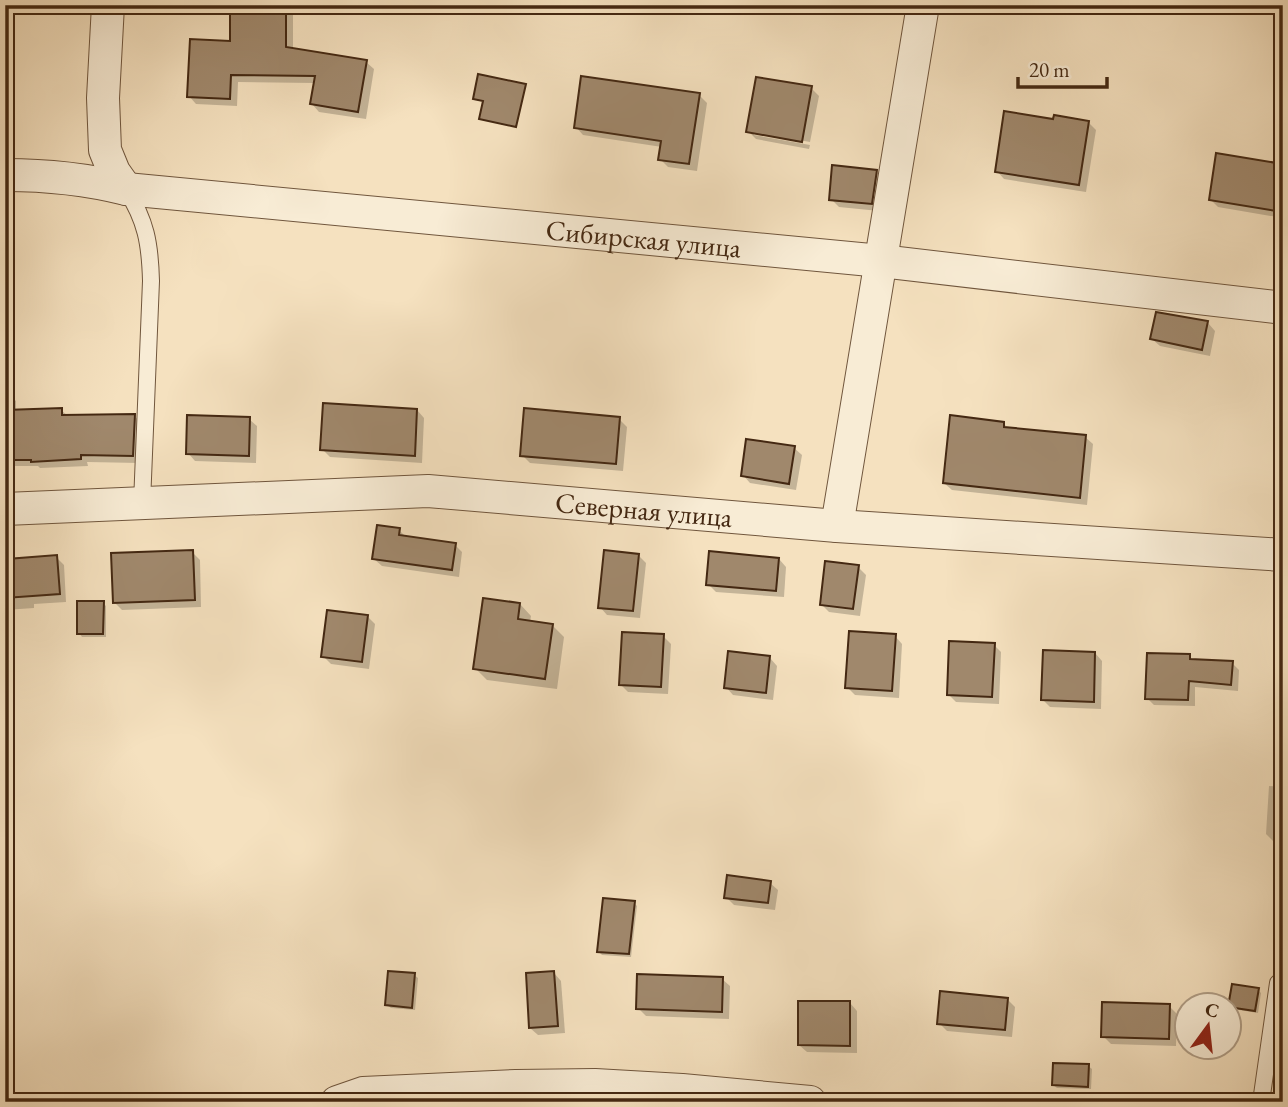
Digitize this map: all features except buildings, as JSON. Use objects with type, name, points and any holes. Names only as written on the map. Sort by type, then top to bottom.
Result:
[{"type":"street","points":[[108,5],[103,97],[105,150],[114,172],[126,189]]},
{"type":"street","points":[[837,526],[923,5]]},
{"type":"street","name":"Сибирская улица","points":[[5,175],[90,180],[126,189],[881,261],[1283,308]]},
{"type":"street","name":"Северная улица","points":[[5,509],[428,491],[837,526],[1283,555]]},
{"type":"street","points":[[337,1102],[363,1093],[525,1094],[595,1085],[808,1102]]},
{"type":"lane","points":[[126,189],[139,209],[150,251],[142,503]]},
{"type":"lane","points":[[1261,1102],[1278,983]]}]
